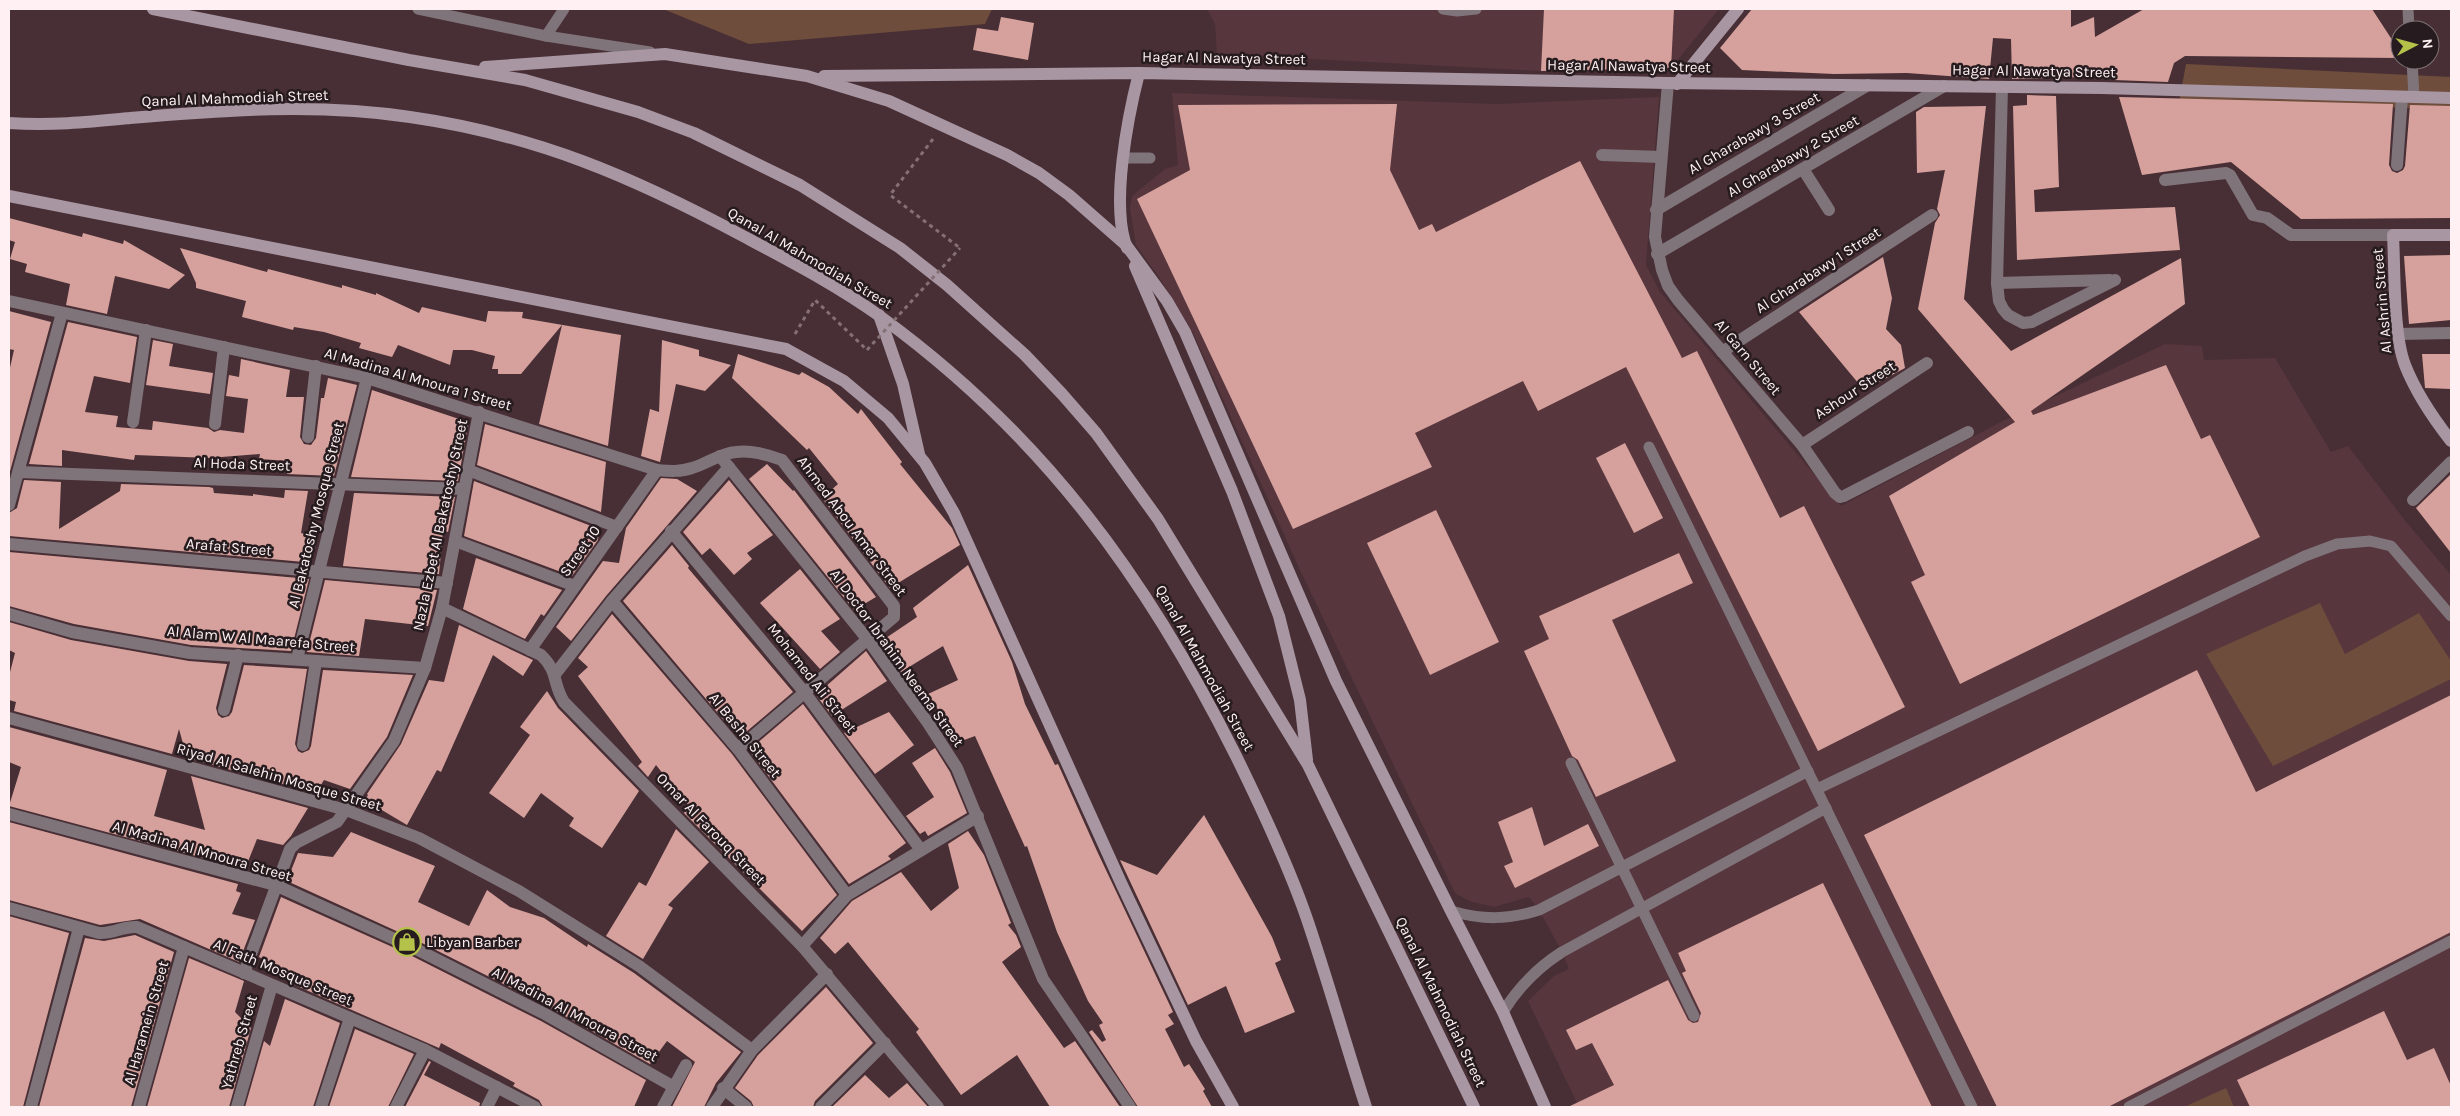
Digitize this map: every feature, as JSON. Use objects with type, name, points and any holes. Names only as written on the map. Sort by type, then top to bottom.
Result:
[{"type":"main road","name":"Qanal Al Mahmodiah Street","points":[[153,9],[409,60],[467,68],[582,94],[694,133],[800,185],[851,215],[900,248],[947,285],[1026,355],[1096,434],[1128,475],[1158,519],[1308,765],[1474,1107]]},
{"type":"main road","points":[[1672,84],[1738,9]]},
{"type":"main road","points":[[467,68],[664,54],[807,76],[889,101],[944,124],[1007,154],[1039,173],[1069,195],[1126,245],[1166,301],[1185,332],[1336,681],[1451,911],[1504,1012],[1546,1107]]},
{"type":"main road","points":[[1139,72],[1126,129],[1123,158],[1122,216],[1126,245],[1232,491],[1279,616],[1300,700],[1308,765]]},
{"type":"main road","name":"Hagar Al Nawatya Street","points":[[807,76],[1139,72],[1672,84],[2002,87],[2451,98]]},
{"type":"main road","name":"Qanal Al Mahmodiah Street","points":[[9,123],[63,125],[136,118],[278,109],[322,109],[408,116],[500,134],[583,160],[646,186],[777,254],[879,315],[969,388],[1018,436],[1065,487],[1108,541],[1148,598],[1218,720],[1280,850],[1306,917],[1366,1107]]},
{"type":"main road","points":[[9,196],[786,350],[844,381],[888,418],[919,456],[954,513],[1122,885],[1196,1041],[1233,1107]]},
{"type":"main road","points":[[2393,234],[2451,235]]},
{"type":"main road","name":"Al Ashrin Street","points":[[2393,234],[2399,334],[2404,364],[2414,386],[2446,428],[2451,441]]},
{"type":"main road","points":[[879,315],[903,384],[919,456]]},
{"type":"street","name":"Al Garn Street","points":[[1672,84],[1661,157],[1656,210],[1657,254],[1668,286],[1802,445],[1835,493],[1842,497],[1968,432]]},
{"type":"street","name":"Al Gharabawy 3 Street","points":[[1656,210],[1868,86]]},
{"type":"street","name":"Al Gharabawy 2 Street","points":[[1657,254],[1944,86]]},
{"type":"street","points":[[1997,283],[2115,280],[2032,322],[2023,322],[2008,315],[2003,308],[1999,301],[1997,283],[2002,87]]},
{"type":"street","points":[[2397,165],[2408,97]]},
{"type":"street","points":[[1602,155],[1661,157]]},
{"type":"street","points":[[1803,169],[1829,210]]},
{"type":"street","points":[[2166,180],[2226,173],[2230,175],[2253,215],[2267,218],[2288,235],[2393,234]]},
{"type":"street","name":"Al Gharabawy 1 Street","points":[[1722,352],[1932,214]]},
{"type":"street","name":"Al Madina Al Mnoura 1 Street","points":[[9,301],[367,378],[657,470],[672,472],[693,468],[720,456],[735,452],[759,452],[782,460]]},
{"type":"street","points":[[9,505],[12,486],[19,472],[62,313]]},
{"type":"street","points":[[133,422],[146,330]]},
{"type":"street","points":[[2399,334],[2451,333]]},
{"type":"street","points":[[215,424],[224,347]]},
{"type":"street","name":"Ashour Street","points":[[1802,445],[1927,363]]},
{"type":"street","points":[[308,436],[316,366]]},
{"type":"street","name":"Al Bakatoshy Mosque Street","points":[[297,660],[367,378]]},
{"type":"street","name":"Nazla Ezbet Al Bakatoshy Street","points":[[244,973],[275,885],[290,849],[296,843],[337,822],[346,810],[394,741],[425,668],[442,608],[479,412]]},
{"type":"street","name":"Al Doctor Ibrahim Neema Street","points":[[720,456],[868,640],[928,723],[957,768],[1043,979],[1130,1107]]},
{"type":"street","name":"Ahmed Abou Amer Street","points":[[738,749],[894,617],[894,606],[782,460]]},
{"type":"street","points":[[2413,500],[2451,462]]},
{"type":"street","points":[[556,674],[612,601],[671,530],[729,467]]},
{"type":"street","points":[[468,470],[617,527]]},
{"type":"street","name":"Street 10","points":[[530,650],[657,470]]},
{"type":"street","name":"Al Hoda Street","points":[[19,472],[464,489]]},
{"type":"street","name":"Mohamed Ali Street","points":[[671,530],[805,693],[922,850]]},
{"type":"street","points":[[455,541],[576,586]]},
{"type":"street","name":"Arafat Street","points":[[9,544],[447,583]]},
{"type":"street","name":"Al Basha Street","points":[[612,601],[738,749],[847,895]]},
{"type":"street","name":"Omar Al Farouq Street","points":[[442,608],[541,655],[550,663],[556,674],[557,689],[564,702],[802,946],[938,1107]]},
{"type":"street","name":"Al Alam W Al Maarefa Street","points":[[9,614],[72,632],[190,653],[425,668]]},
{"type":"street","points":[[224,710],[238,656]]},
{"type":"street","points":[[303,745],[316,661]]},
{"type":"street","name":"Riyad Al Salehin Mosque Street","points":[[9,718],[346,810],[419,838],[520,891],[639,966],[752,1050]]},
{"type":"street","name":"Al Madina Al Mnoura Street","points":[[9,814],[275,885],[438,960],[544,1014],[674,1087]]},
{"type":"street","points":[[802,946],[847,895],[978,816]]},
{"type":"street","name":"Al Fath Mosque Street","points":[[9,908],[79,928],[108,934],[130,927],[137,927],[424,1050],[535,1107]]},
{"type":"street","points":[[31,1107],[79,928]]},
{"type":"street","name":"Al Haramein Street","points":[[139,1107],[184,947]]},
{"type":"street","points":[[712,1107],[723,1088],[752,1050],[827,974]]},
{"type":"street","name":"Yathreb Street","points":[[237,1107],[272,985]]},
{"type":"street","points":[[321,1107],[350,1018]]},
{"type":"street","points":[[821,1107],[885,1043]]},
{"type":"street","points":[[396,1107],[424,1050]]},
{"type":"street","points":[[663,1107],[686,1065]]},
{"type":"street","points":[[487,1107],[497,1087]]},
{"type":"street","points":[[723,1088],[746,1107]]},
{"type":"lane","points":[[418,9],[546,36],[664,54]]},
{"type":"lane","points":[[546,36],[564,9]]},
{"type":"lane","points":[[1443,9],[1456,11],[1476,9]]},
{"type":"lane","points":[[2408,97],[2411,70]]},
{"type":"lane","points":[[1123,158],[1150,158]]},
{"type":"lane","points":[[1649,447],[1972,1107]]},
{"type":"lane","points":[[1817,789],[2306,556],[2337,544],[2370,541],[2391,546],[2451,616]]},
{"type":"lane","points":[[1571,763],[1694,1016]]},
{"type":"lane","points":[[1451,911],[1486,919],[1522,916],[1556,902],[1808,771]]},
{"type":"lane","points":[[1504,1012],[1523,984],[1548,961],[1826,808]]},
{"type":"lane","points":[[2129,1107],[2451,941]]},
{"type":"path","points":[[786,350],[815,300],[867,350],[960,248],[890,195],[944,124]]},
{"type":"shaded area","points":[[663,9],[992,9],[985,24],[749,44]]},
{"type":"shaded area","points":[[1207,9],[1719,9],[1671,68],[1541,71],[1217,54],[1215,24]]},
{"type":"shaded area","points":[[2186,64],[2451,77],[2451,109],[2179,102]]},
{"type":"shaded area","points":[[1172,93],[1497,104],[1659,97],[1646,265],[1660,292],[1841,506],[2001,422],[2165,344],[2202,346],[2204,360],[2275,358],[2331,452],[2348,446],[2407,523],[2451,575],[2451,1107],[1579,1107],[1528,1001],[1554,976],[1569,969],[1562,952],[1539,910],[1529,897],[1494,907],[1469,901],[1455,893],[1300,570],[1193,333],[1159,277],[1136,245],[1130,209],[1132,196],[1165,169],[1178,165]]},
{"type":"shaded area","points":[[2320,603],[2345,654],[2419,613],[2451,661],[2451,679],[2273,766],[2206,654]]},
{"type":"shaded area","points":[[2226,1088],[2234,1107],[2184,1107]]},
{"type":"building","points":[[1544,9],[1674,9],[1671,68],[1541,71]]},
{"type":"building","points":[[1752,9],[2071,9],[2071,27],[2094,17],[2095,37],[2144,9],[2372,9],[2390,37],[2390,58],[2185,56],[2174,63],[2168,82],[2114,80],[2113,76],[2012,79],[2011,39],[1993,38],[1989,79],[1907,73],[1834,74],[1742,70],[1720,48]]},
{"type":"building","points":[[1001,17],[1034,23],[1028,60],[973,50],[977,28],[998,31]]},
{"type":"building","points":[[2027,95],[2056,96],[2059,187],[2034,190],[2035,212],[2175,207],[2180,250],[2017,260],[2013,106],[2027,105]]},
{"type":"building","points":[[2119,97],[2393,104],[2389,165],[2392,171],[2397,173],[2403,170],[2405,166],[2410,105],[2451,106],[2451,218],[2301,219],[2231,162],[2142,175]]},
{"type":"building","points":[[1397,104],[1390,170],[1419,230],[1432,224],[1436,232],[1580,161],[1682,358],[1697,351],[1780,518],[1804,506],[1905,707],[1818,751],[1626,367],[1538,411],[1523,381],[1415,433],[1432,467],[1293,529],[1137,199],[1190,170],[1178,105]]},
{"type":"building","points":[[1986,106],[1964,299],[2011,351],[2181,258],[2185,304],[2031,411],[2033,415],[2166,365],[2201,439],[2210,435],[2260,537],[1960,684],[1911,582],[1925,575],[1889,496],[2015,422],[1918,309],[1935,223],[1940,215],[1937,209],[1945,170],[1917,173],[1916,112],[1924,107]]},
{"type":"building","points":[[9,218],[82,237],[83,233],[123,244],[124,240],[185,275],[169,289],[115,276],[107,314],[66,305],[70,284],[25,272],[27,264],[10,259],[15,242],[9,240]]},
{"type":"building","points":[[180,248],[267,272],[268,269],[342,288],[342,285],[376,295],[376,293],[419,313],[422,307],[486,322],[488,311],[523,312],[522,318],[621,335],[608,446],[539,424],[562,325],[521,374],[498,374],[498,369],[492,369],[495,356],[472,350],[453,350],[450,365],[398,345],[392,357],[359,348],[361,343],[324,332],[294,327],[293,330],[242,317],[246,301],[196,288],[196,283]]},
{"type":"building","points":[[2451,255],[2451,320],[2409,324],[2404,256]]},
{"type":"building","points":[[1883,257],[1892,298],[1886,329],[1901,345],[1905,368],[1864,390],[1799,312]]},
{"type":"building","points":[[9,311],[51,322],[9,475],[9,372],[14,350],[9,349]]},
{"type":"building","points":[[68,322],[137,337],[130,383],[94,376],[85,412],[118,416],[116,427],[152,430],[153,421],[208,428],[214,432],[220,430],[244,433],[248,399],[226,396],[229,375],[239,377],[241,359],[290,370],[286,397],[304,397],[300,437],[304,444],[311,445],[316,438],[321,398],[324,398],[328,378],[357,385],[334,476],[287,474],[289,461],[259,459],[260,454],[209,458],[135,455],[134,460],[62,450],[62,466],[29,464]]},
{"type":"building","points":[[153,340],[173,344],[169,366],[213,373],[210,394],[146,385]]},
{"type":"building","points":[[662,340],[699,350],[699,356],[731,365],[705,391],[676,384],[660,462],[641,456],[650,409],[659,412]]},
{"type":"building","points":[[738,354],[799,375],[802,372],[829,387],[858,414],[861,409],[902,462],[900,464],[952,528],[960,545],[890,588],[822,498],[838,484],[809,448],[807,450],[732,378]]},
{"type":"building","points":[[2422,354],[2451,354],[2451,389],[2425,388]]},
{"type":"building","points":[[372,390],[465,421],[466,418],[469,419],[458,481],[351,477]]},
{"type":"building","points":[[485,424],[606,462],[601,512],[477,465]]},
{"type":"building","points":[[1625,443],[1663,518],[1634,533],[1596,458]]},
{"type":"building","points":[[767,464],[794,490],[876,597],[854,610],[749,479]]},
{"type":"building","points":[[2451,474],[2451,553],[2416,508]]},
{"type":"building","points":[[661,478],[677,479],[697,491],[606,596],[571,641],[556,627],[603,561],[619,563],[626,528]]},
{"type":"building","points":[[24,480],[61,482],[59,529],[120,491],[121,484],[209,487],[213,488],[214,493],[253,496],[253,494],[284,498],[285,490],[308,491],[301,533],[309,535],[304,562],[9,536],[9,513],[17,508]]},
{"type":"building","points":[[729,480],[773,535],[747,553],[752,559],[734,575],[710,548],[702,555],[683,532]]},
{"type":"building","points":[[474,481],[599,529],[598,540],[572,576],[464,536]]},
{"type":"building","points":[[354,493],[455,497],[448,532],[443,530],[439,574],[343,566]]},
{"type":"building","points":[[1436,510],[1499,642],[1430,675],[1367,543]]},
{"type":"building","points":[[672,545],[689,566],[688,568],[793,692],[739,738],[623,601]]},
{"type":"building","points":[[9,552],[309,579],[291,651],[191,645],[74,624],[9,606]]},
{"type":"building","points":[[1679,553],[1693,583],[1612,620],[1676,761],[1596,797],[1578,760],[1572,756],[1524,651],[1549,639],[1539,616]]},
{"type":"building","points":[[476,558],[562,590],[544,616],[541,614],[525,639],[463,609]]},
{"type":"building","points":[[968,565],[1012,662],[1025,704],[1055,765],[1058,764],[1173,1012],[1168,1015],[1174,1024],[1165,1029],[1184,1067],[1189,1064],[1205,1089],[1203,1091],[1212,1107],[1138,1107],[1089,1032],[1092,1030],[1102,1042],[1106,1040],[1099,1025],[1103,1023],[1088,1001],[1057,932],[1027,846],[1025,847],[975,736],[959,742],[928,694],[958,680],[943,646],[901,672],[880,642],[917,617],[913,608]]},
{"type":"building","points":[[800,569],[840,619],[821,631],[840,652],[820,669],[760,603]]},
{"type":"building","points":[[325,580],[437,590],[428,626],[365,619],[359,656],[307,652]]},
{"type":"building","points":[[612,614],[732,754],[837,895],[802,931],[684,813],[688,805],[656,765],[648,777],[638,766],[642,762],[578,676],[588,667],[578,658]]},
{"type":"building","points":[[9,622],[71,640],[189,661],[227,664],[216,708],[218,715],[222,718],[229,716],[232,712],[244,665],[307,669],[295,744],[298,751],[302,753],[309,750],[311,746],[323,670],[413,675],[387,737],[350,789],[324,780],[316,793],[187,758],[179,729],[172,754],[14,711],[16,702],[9,700],[9,676],[15,653],[9,650]]},
{"type":"building","points":[[459,625],[533,660],[523,676],[493,655],[441,772],[437,770],[407,825],[365,800],[367,794],[401,744],[429,680],[444,682]]},
{"type":"building","points":[[866,651],[887,681],[832,716],[816,695]]},
{"type":"building","points":[[2197,670],[2256,792],[2451,695],[2451,932],[2108,1107],[1997,1107],[1864,835]]},
{"type":"building","points":[[547,691],[558,708],[639,791],[602,848],[569,826],[574,818],[541,793],[524,818],[489,793],[530,735],[520,727]]},
{"type":"building","points":[[803,704],[906,843],[888,856],[891,859],[849,884],[749,750]]},
{"type":"building","points":[[889,712],[914,745],[875,774],[844,733]]},
{"type":"building","points":[[9,727],[167,770],[154,816],[205,830],[191,776],[308,808],[291,836],[283,845],[257,839],[245,869],[9,806],[21,767],[9,762]]},
{"type":"building","points":[[935,748],[950,772],[967,813],[928,836],[925,831],[920,834],[906,816],[934,797],[912,763]]},
{"type":"building","points":[[1532,807],[1544,846],[1588,824],[1599,846],[1515,888],[1504,866],[1513,862],[1498,822]]},
{"type":"building","points":[[1204,815],[1272,937],[1281,960],[1275,963],[1295,1012],[1245,1033],[1226,986],[1188,1005],[1120,860],[1157,875]]},
{"type":"building","points":[[9,822],[238,884],[236,891],[241,893],[232,914],[255,920],[239,962],[140,919],[100,925],[9,900]]},
{"type":"building","points":[[676,829],[709,862],[668,905],[673,908],[643,959],[606,936],[639,882],[646,886]]},
{"type":"building","points":[[968,831],[984,855],[1011,923],[1008,925],[1016,935],[1021,947],[1002,962],[1064,1048],[1075,1041],[1120,1107],[1050,1107],[1017,1055],[961,1095],[916,1032],[919,1029],[848,942],[835,954],[820,938],[852,901],[901,872],[931,911],[959,888],[948,844]]},
{"type":"building","points":[[351,832],[435,866],[418,902],[469,926],[487,890],[510,907],[544,918],[587,947],[588,944],[634,973],[741,1052],[716,1083],[704,1107],[672,1107],[695,1062],[667,1041],[650,1064],[549,1007],[416,940],[287,881],[298,853],[333,857]]},
{"type":"building","points":[[1823,883],[1932,1107],[1568,1107],[1614,1085],[1592,1043],[1576,1050],[1566,1030],[1668,980],[1688,1020],[1693,1023],[1698,1022],[1701,1013],[1682,973],[1686,971],[1678,953]]},
{"type":"building","points":[[281,897],[408,954],[541,1021],[646,1080],[634,1107],[543,1107],[539,1100],[513,1086],[515,1083],[441,1043],[439,1048],[290,983],[292,974],[259,957]]},
{"type":"building","points":[[9,916],[69,933],[23,1107],[9,1107]]},
{"type":"building","points":[[135,935],[174,952],[131,1107],[39,1107],[85,938],[104,941]]},
{"type":"building","points":[[189,958],[244,981],[235,1012],[251,1028],[229,1107],[147,1107]]},
{"type":"building","points":[[826,987],[873,1043],[815,1101],[813,1107],[754,1107],[751,1101],[735,1088],[758,1055]]},
{"type":"building","points":[[285,999],[340,1023],[313,1107],[245,1107],[264,1041],[270,1046]]},
{"type":"building","points":[[2384,1011],[2407,1060],[2434,1048],[2451,1086],[2451,1107],[2250,1107],[2237,1080]]},
{"type":"building","points":[[355,1029],[414,1054],[388,1107],[329,1107]]},
{"type":"building","points":[[429,1061],[431,1062],[424,1075],[480,1103],[479,1107],[405,1107]]},
{"type":"building","points":[[865,1075],[889,1098],[907,1083],[928,1107],[832,1107]]},
{"type":"place","name":"Libyan Barber","points":[[407,942]]}]
